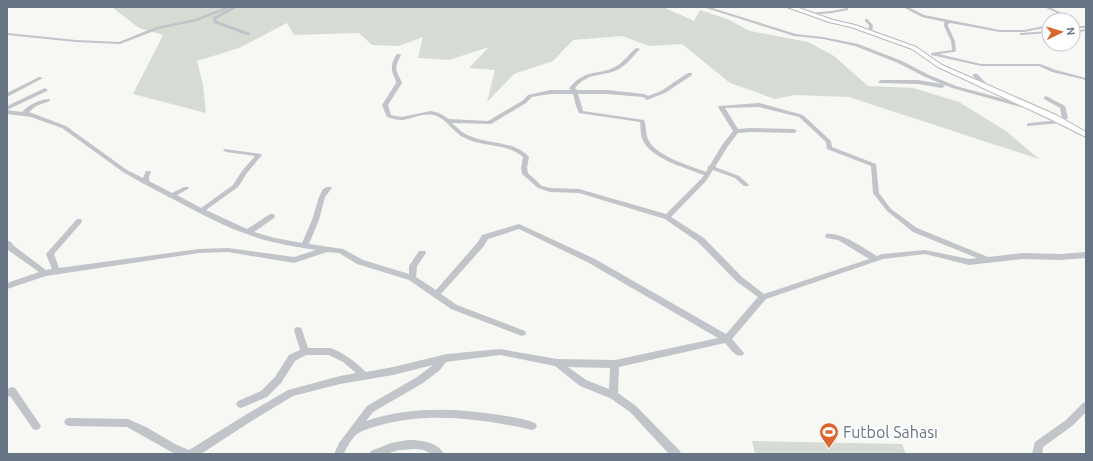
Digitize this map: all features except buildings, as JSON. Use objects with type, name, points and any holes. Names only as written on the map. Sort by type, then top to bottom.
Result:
[{"type":"street","points":[[7,34],[76,41],[120,43],[158,28],[196,20],[230,7]]},
{"type":"street","points":[[236,7],[214,18],[215,22],[248,34]]},
{"type":"street","points":[[705,7],[796,35],[823,38],[861,46],[884,57],[900,62],[940,82],[1032,108]]},
{"type":"street","points":[[790,7],[870,32],[914,48],[940,66],[1062,121],[1084,133]]},
{"type":"street","points":[[905,7],[923,16],[1000,31],[1025,34],[1041,33]]},
{"type":"street","points":[[1046,7],[1057,12]]},
{"type":"street","points":[[809,14],[847,9]]},
{"type":"street","points":[[866,20],[871,25],[870,32]]},
{"type":"street","points":[[924,55],[954,51],[953,41],[946,26],[946,23],[950,21]]},
{"type":"street","points":[[1000,31],[1024,31],[1041,28]]},
{"type":"street","points":[[638,49],[631,54],[622,65],[603,73],[584,75],[572,88],[575,91],[580,112],[642,121],[644,138],[650,148],[657,154],[706,174]]},
{"type":"street","points":[[933,54],[981,65],[1040,65],[1073,73],[1086,79]]},
{"type":"street","points":[[399,55],[393,63],[394,73],[399,80],[399,83],[386,101],[386,112],[389,116],[400,119],[430,113],[437,114],[468,138],[498,143],[522,153],[526,157],[524,168],[525,174],[540,187],[550,190],[579,191],[667,218],[701,240],[739,279],[763,297]]},
{"type":"street","points":[[447,121],[489,123],[524,102],[530,96],[550,92],[607,92],[644,96],[647,98],[663,92],[690,74]]},
{"type":"street","points":[[975,75],[986,86]]},
{"type":"street","points":[[7,95],[41,78]]},
{"type":"street","points":[[881,82],[918,82],[964,90]]},
{"type":"street","points":[[7,108],[44,90]]},
{"type":"street","points":[[1046,98],[1063,106],[1065,118],[1062,121]]},
{"type":"street","points":[[32,116],[25,112],[34,105],[48,100]]},
{"type":"street","points":[[736,131],[721,107],[759,105],[801,116],[828,142],[829,148],[874,165],[876,194],[889,210],[915,230],[991,261]]},
{"type":"street","points":[[7,112],[32,116],[64,127],[125,171],[146,183],[170,196],[250,233],[275,240],[327,250],[340,250],[360,262],[412,278],[454,307],[522,333]]},
{"type":"street","points":[[1029,125],[1062,121]]},
{"type":"street","points":[[667,218],[704,180],[710,167],[736,131]]},
{"type":"street","points":[[736,131],[794,131]]},
{"type":"street","points":[[202,210],[236,186],[244,172],[259,155],[226,150]]},
{"type":"street","points":[[710,167],[737,177],[746,185]]},
{"type":"street","points":[[146,183],[148,172]]},
{"type":"street","points":[[170,196],[186,188]]},
{"type":"street","points":[[305,245],[318,215],[321,197],[324,191],[329,188]]},
{"type":"street","points":[[250,233],[250,230],[272,216]]},
{"type":"street","points":[[56,271],[50,254],[79,221]]},
{"type":"street","points":[[437,294],[481,244],[485,237],[519,226],[592,261],[727,339],[740,353]]},
{"type":"street","points":[[829,236],[840,238],[876,258]]},
{"type":"street","points":[[7,243],[11,248],[45,273]]},
{"type":"street","points":[[7,286],[45,273],[199,251],[228,250],[294,260],[327,250]]},
{"type":"street","points":[[192,454],[250,416],[291,393],[340,380],[444,359],[500,352],[557,363],[615,364],[727,339],[763,297],[876,258],[925,252],[969,262],[991,261],[1023,256],[1061,257],[1086,255]]},
{"type":"street","points":[[412,278],[413,266],[422,253]]},
{"type":"street","points":[[298,330],[305,352]]},
{"type":"street","points":[[241,404],[264,394],[278,380],[292,358],[305,352],[330,351],[346,359],[364,375]]},
{"type":"street","points":[[338,454],[370,409],[420,380],[437,367],[444,359]]},
{"type":"street","points":[[557,363],[583,382],[613,395],[633,409],[676,454]]},
{"type":"street","points":[[613,395],[615,364]]},
{"type":"street","points":[[7,393],[12,391],[36,426]]},
{"type":"street","points":[[1037,454],[1038,445],[1070,423],[1086,406]]},
{"type":"street","points":[[353,431],[385,420],[417,415],[491,418],[532,426]]},
{"type":"street","points":[[69,422],[128,423],[137,426],[163,444],[186,454]]},
{"type":"street","points":[[376,454],[394,446],[404,444],[433,449],[439,454]]},
{"type":"shaded area","points":[[112,7],[663,7],[694,21],[700,10],[727,19],[750,31],[808,42],[834,56],[868,86],[913,88],[959,102],[1006,131],[1039,159],[849,97],[795,95],[775,99],[730,83],[682,44],[649,46],[622,36],[573,40],[553,61],[514,74],[487,102],[495,70],[469,68],[489,47],[449,60],[418,58],[423,37],[399,46],[372,45],[359,33],[294,35],[287,23],[239,48],[197,61],[203,85],[206,113],[133,94],[163,35],[139,28]]},
{"type":"shaded area","name":"Futbol Sahası","points":[[752,441],[902,444],[906,454],[755,454]]},
{"type":"place","name":"Futbol Sahası","points":[[829,449]]}]
